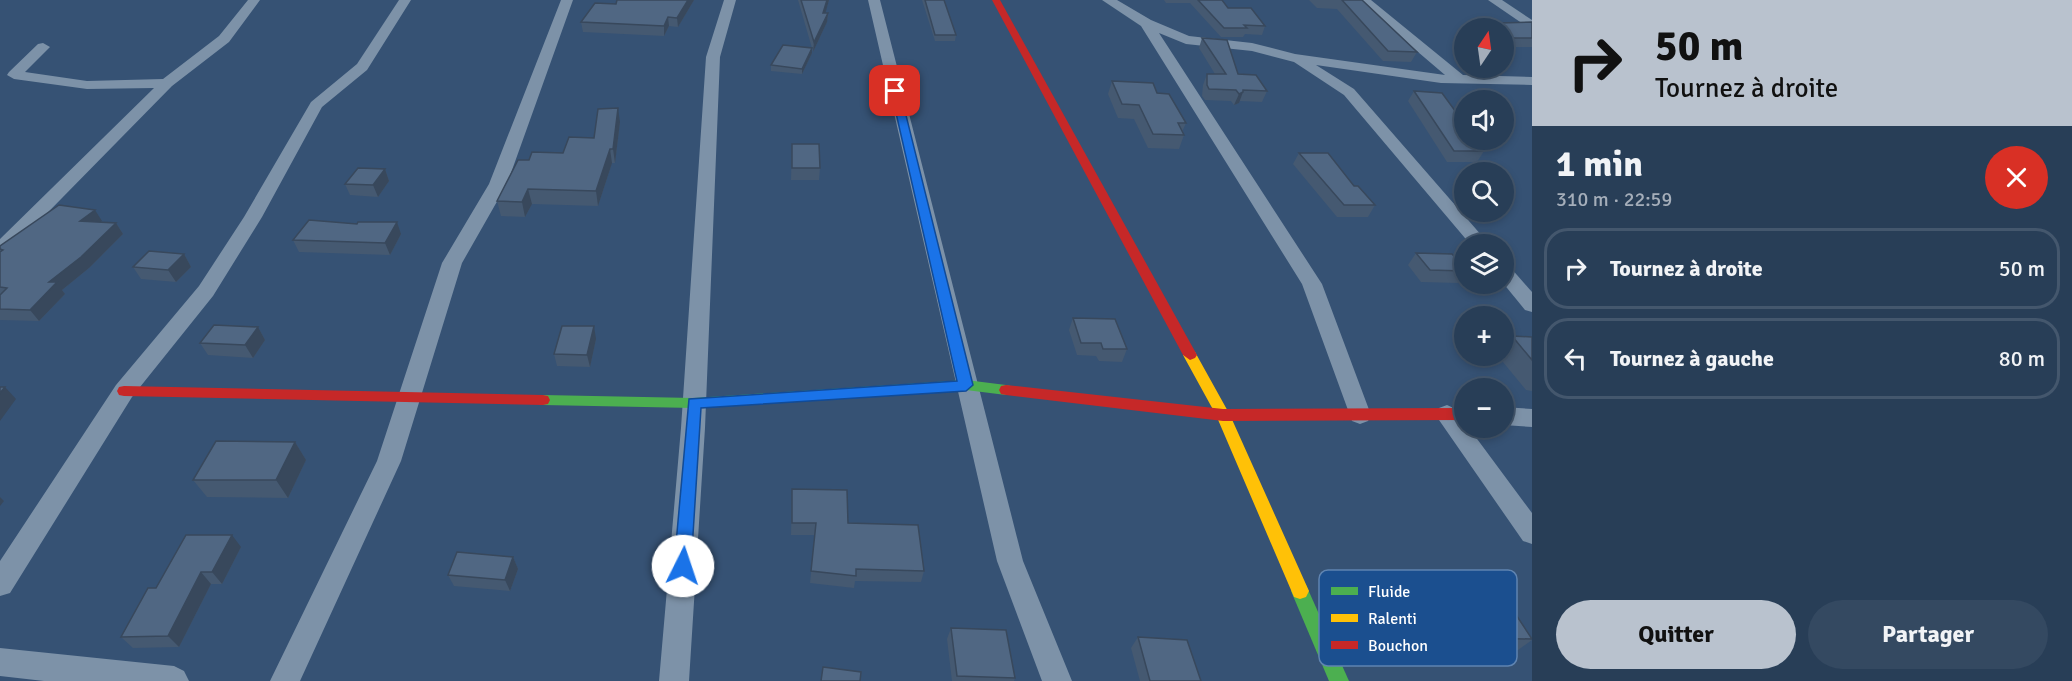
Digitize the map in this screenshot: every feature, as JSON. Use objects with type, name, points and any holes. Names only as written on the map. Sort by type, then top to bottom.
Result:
[{"type":"street","points":[[0,250],[167,83],[224,39],[254,0]]},
{"type":"street","points":[[0,584],[124,391],[206,291],[253,217],[316,105],[362,67],[405,0]]},
{"type":"street","points":[[285,681],[389,461],[452,263],[498,184],[567,0]]},
{"type":"street","points":[[674,681],[694,403],[712,57],[730,0]]},
{"type":"street","points":[[874,0],[1010,561],[1057,681]]},
{"type":"street","points":[[996,0],[1223,415],[1319,635]]},
{"type":"street","points":[[1108,0],[1146,23],[1186,40],[1252,47],[1295,58],[1441,79],[1532,81]]},
{"type":"street","points":[[1363,0],[1460,79]]},
{"type":"street","points":[[1494,0],[1532,26]]},
{"type":"street","points":[[1146,23],[1312,284],[1360,415]]},
{"type":"street","points":[[0,85],[7,75],[43,47]]},
{"type":"street","points":[[1295,58],[1349,92],[1471,234]]},
{"type":"street","points":[[7,75],[87,85],[167,83]]},
{"type":"street","points":[[1514,284],[1532,305]]},
{"type":"street","points":[[124,391],[694,403],[966,385],[1223,415],[1454,414]]},
{"type":"street","points":[[1514,417],[1532,418]]},
{"type":"street","points":[[1471,438],[1532,533]]},
{"type":"street","points":[[0,662],[174,681]]},
{"type":"street","points":[[1332,666],[1339,681]]},
{"type":"building","points":[[617,0],[688,0],[677,18],[668,17],[664,26],[581,22],[595,3],[616,4]]},
{"type":"building","points":[[801,0],[827,0],[823,13],[828,13],[814,42]]},
{"type":"building","points":[[925,0],[944,0],[956,35],[935,35]]},
{"type":"building","points":[[1198,0],[1222,0],[1228,8],[1251,8],[1265,26],[1244,25],[1247,28],[1224,28]]},
{"type":"building","points":[[1342,0],[1362,0],[1417,52],[1388,51]]},
{"type":"building","points":[[1532,22],[1532,38],[1514,38],[1514,23]]},
{"type":"building","points":[[1202,38],[1227,40],[1238,74],[1256,75],[1267,91],[1243,90],[1239,94],[1236,90],[1209,89],[1207,74],[1226,74]]},
{"type":"building","points":[[783,45],[812,48],[802,69],[771,65]]},
{"type":"building","points":[[1112,81],[1153,83],[1157,93],[1169,94],[1186,123],[1178,123],[1184,135],[1153,134],[1139,105],[1122,104]]},
{"type":"building","points":[[1414,91],[1442,93],[1454,109],[1454,150],[1484,151],[1454,151]]},
{"type":"building","points":[[618,108],[613,149],[610,149],[596,191],[528,189],[522,202],[497,201],[518,160],[529,160],[532,152],[563,153],[569,137],[594,138],[598,109]]},
{"type":"building","points":[[792,144],[819,144],[820,168],[792,168]]},
{"type":"building","points":[[1299,153],[1328,153],[1354,186],[1358,186],[1375,205],[1344,205]]},
{"type":"building","points":[[358,168],[385,169],[373,185],[345,184]]},
{"type":"building","points":[[59,205],[95,210],[80,221],[116,223],[81,257],[49,282],[57,282],[30,310],[0,309],[0,295],[7,288],[0,287],[0,252],[3,250],[0,246]]},
{"type":"building","points":[[309,220],[357,224],[358,222],[397,222],[385,243],[293,240]]},
{"type":"building","points":[[149,251],[184,254],[168,270],[133,267]]},
{"type":"building","points":[[1416,253],[1452,254],[1454,256],[1454,271],[1430,270]]},
{"type":"building","points":[[1073,318],[1115,319],[1127,349],[1103,349],[1101,343],[1081,343]]},
{"type":"building","points":[[214,325],[258,327],[245,345],[200,343]]},
{"type":"building","points":[[562,326],[594,326],[587,355],[554,354]]},
{"type":"building","points":[[1514,336],[1532,337],[1532,360],[1514,338]]},
{"type":"building","points":[[216,441],[295,442],[276,480],[193,480]]},
{"type":"building","points":[[792,489],[847,490],[848,523],[918,525],[924,571],[856,569],[856,576],[811,571],[816,523],[792,523]]},
{"type":"building","points":[[186,535],[232,535],[212,572],[201,572],[168,636],[121,637],[148,588],[156,588]]},
{"type":"building","points":[[457,552],[513,557],[505,580],[448,575]]},
{"type":"building","points":[[1517,616],[1532,639],[1517,639]]},
{"type":"building","points":[[951,628],[1006,630],[1015,678],[957,676]]},
{"type":"building","points":[[1138,637],[1187,640],[1201,681],[1150,681]]},
{"type":"building","points":[[823,667],[861,672],[860,681],[821,681]]},
{"type":"traffic: fast","points":[[543,400],[694,403],[966,385],[1006,390]]},
{"type":"traffic: fast","points":[[1300,591],[1319,635]]},
{"type":"traffic: fast","points":[[1332,666],[1339,681]]},
{"type":"traffic: slow","points":[[1190,355],[1223,415],[1300,591]]},
{"type":"traffic: jam","points":[[996,0],[1190,355]]},
{"type":"traffic: jam","points":[[1006,390],[1223,415],[1454,414]]},
{"type":"traffic: jam","points":[[124,391],[543,400]]},
{"type":"route","points":[[683,566],[694,403],[966,385],[895,91]]}]
